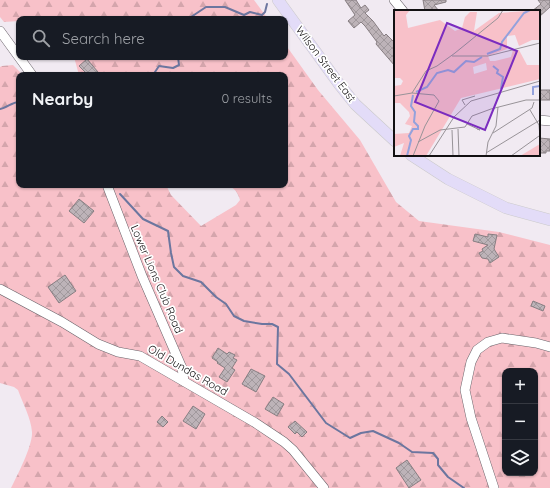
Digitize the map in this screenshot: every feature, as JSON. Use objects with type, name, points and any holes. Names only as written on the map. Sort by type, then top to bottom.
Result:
[{"type":"main road","name":"Wilson Street East","points":[[278,0],[355,104],[394,140]]},
{"type":"main road","points":[[413,156],[448,179],[506,208],[550,220]]},
{"type":"street","points":[[394,0],[402,10]]},
{"type":"street","points":[[0,31],[16,53]]},
{"type":"street","points":[[21,60],[30,72]]},
{"type":"street","points":[[540,120],[550,121]]},
{"type":"street","name":"Lower Lions Club Road","points":[[108,188],[142,276],[182,368],[184,381]]},
{"type":"street","name":"Old Dundas Road","points":[[0,289],[62,322],[98,344],[118,352],[140,356],[254,422],[284,442],[293,450],[324,488]]},
{"type":"street","points":[[494,488],[471,418],[465,390],[471,362],[477,350],[488,342],[502,338],[536,343],[550,347]]},
{"type":"green space","points":[[0,0],[254,0],[266,16],[16,16],[16,21],[4,22],[0,17]]},
{"type":"green space","points":[[288,48],[318,90],[360,140],[396,202],[419,221],[499,232],[550,245],[550,488],[11,488],[30,445],[32,432],[28,416],[18,390],[14,387],[0,383],[0,67],[13,65],[20,72],[16,72],[16,188],[168,188],[171,195],[201,226],[236,205],[240,200],[236,191],[232,188],[288,188],[288,72],[78,72],[75,60],[288,60]]},
{"type":"building","points":[[345,0],[356,0],[361,8],[365,5],[369,10],[365,13],[384,36],[386,34],[394,42],[394,65],[376,44],[377,42],[361,22],[354,28],[348,21],[355,15]]},
{"type":"building","points":[[423,0],[446,0],[446,2],[434,5],[438,10],[425,10]]},
{"type":"building","points":[[538,0],[550,0],[550,7],[540,16],[540,10],[533,10],[541,4]]},
{"type":"building","points":[[88,60],[98,72],[85,72],[79,66]]},
{"type":"building","points":[[540,90],[550,90],[550,100],[540,100]]},
{"type":"building","points":[[540,138],[550,139],[550,151],[546,151],[546,153],[540,153]]},
{"type":"building","points":[[79,199],[94,211],[84,223],[69,211]]},
{"type":"building","points":[[475,234],[488,237],[488,234],[497,235],[494,249],[499,257],[490,263],[488,259],[482,258],[479,253],[488,245],[473,241]]},
{"type":"building","points":[[65,275],[76,291],[59,303],[48,287]]},
{"type":"building","points":[[533,301],[545,306],[543,311],[531,306]]},
{"type":"building","points":[[218,348],[227,354],[229,352],[235,355],[233,358],[237,360],[232,368],[235,370],[227,382],[219,377],[225,368],[212,358]]},
{"type":"building","points":[[251,369],[265,376],[256,392],[242,384]]},
{"type":"building","points":[[273,397],[284,404],[277,416],[265,409]]},
{"type":"building","points":[[193,406],[205,414],[196,429],[183,421]]},
{"type":"building","points":[[162,416],[168,422],[163,427],[157,422]]},
{"type":"building","points":[[295,421],[307,432],[302,437],[297,432],[295,434],[288,427]]},
{"type":"building","points":[[407,460],[421,480],[409,488],[396,468]]},
{"type":"waterway","points":[[192,16],[206,7],[225,7],[244,15],[250,12],[262,15],[265,12],[267,4]]},
{"type":"waterway","points":[[155,72],[159,66],[173,68],[179,65],[178,60]]},
{"type":"waterway","points":[[0,109],[16,103]]},
{"type":"waterway","points":[[120,194],[143,219],[168,231],[174,267],[183,276],[201,282],[216,297],[226,304],[234,316],[244,321],[272,324],[278,327],[277,364],[289,374],[326,423],[350,438],[361,433],[373,431],[399,443],[412,452],[433,453],[438,459],[438,465],[448,477],[464,488]]}]
